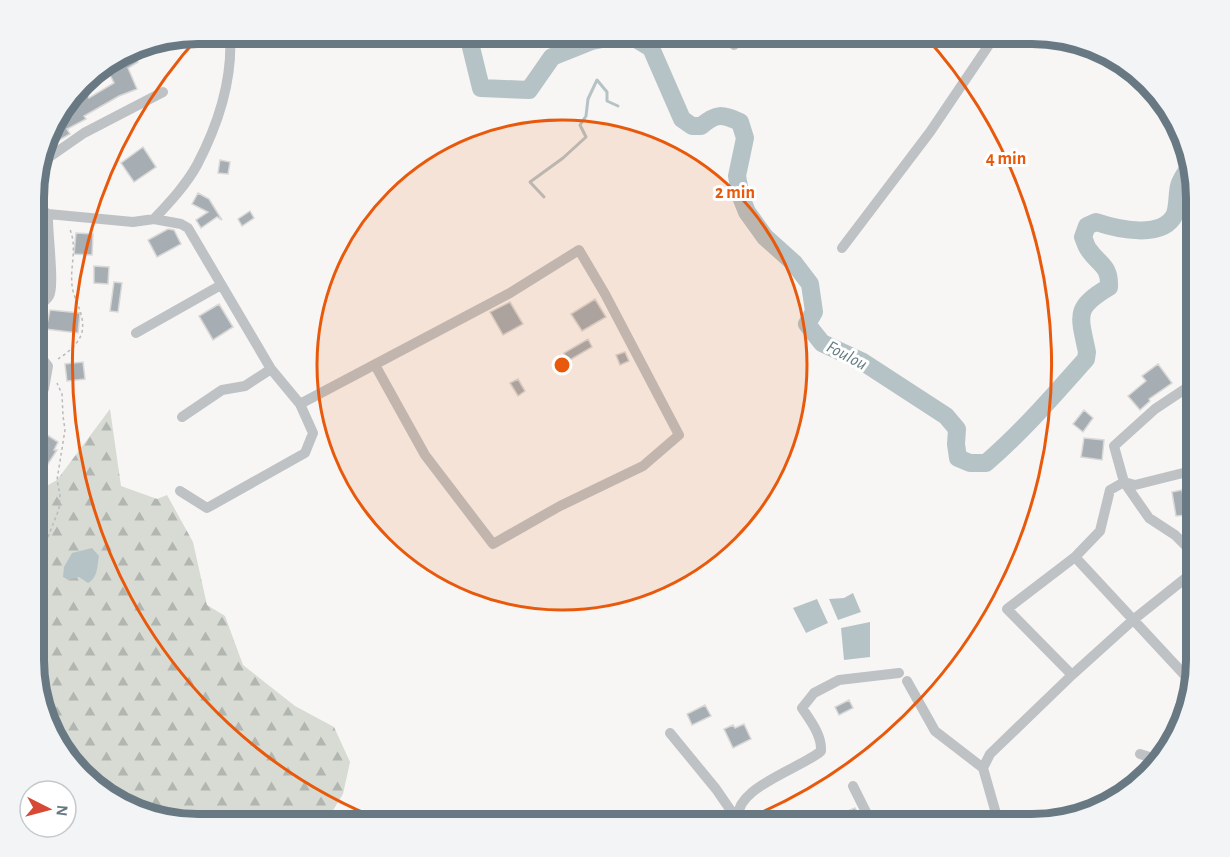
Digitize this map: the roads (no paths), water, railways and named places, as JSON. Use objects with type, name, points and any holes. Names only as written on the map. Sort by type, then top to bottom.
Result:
[{"type":"street","points":[[154,219],[176,195],[197,166],[218,114],[230,73],[230,44]]},
{"type":"street","points":[[842,248],[930,132],[990,44]]},
{"type":"street","points":[[49,157],[84,133],[163,92]]},
{"type":"street","points":[[44,211],[64,216],[133,222],[154,219],[181,224],[188,228],[271,369],[300,404],[313,433],[304,453],[207,508],[180,491]]},
{"type":"street","points":[[44,301],[49,297],[52,282],[48,213]]},
{"type":"street","points":[[300,404],[510,293],[579,250],[605,294],[679,435],[643,466],[560,506],[493,544],[424,455],[375,365]]},
{"type":"street","points":[[136,333],[221,285]]},
{"type":"street","points":[[44,361],[48,366],[44,389]]},
{"type":"street","points":[[182,417],[222,390],[245,387],[271,369]]},
{"type":"street","points":[[1186,388],[1155,409],[1114,446],[1124,482],[1149,518],[1175,535],[1186,546]]},
{"type":"street","points":[[1072,675],[1007,609],[1075,557],[1100,531],[1110,490],[1124,482],[1135,485],[1186,472]]},
{"type":"street","points":[[1075,557],[1185,677]]},
{"type":"street","points":[[983,768],[990,754],[1072,675],[1132,620],[1186,578]]},
{"type":"street","points":[[740,814],[740,807],[749,794],[821,751],[822,746],[815,729],[802,708],[814,693],[839,680],[903,677],[935,731],[983,768],[996,814]]},
{"type":"street","points":[[670,733],[733,814]]},
{"type":"street","points":[[1140,754],[1151,757]]},
{"type":"street","points":[[853,786],[867,814]]},
{"type":"waterway","name":"Foulou","points":[[470,44],[481,88],[529,90],[552,57],[584,44]]},
{"type":"waterway","name":"Foulou","points":[[644,44],[651,48],[682,119],[692,126],[701,126],[719,116],[740,122],[745,138],[737,176],[741,197],[747,212],[765,237],[794,263],[810,284],[814,312],[807,324],[822,343],[863,362],[946,416],[957,429],[958,458],[970,463],[986,463],[1000,451],[1086,359],[1082,313],[1090,301],[1109,287],[1106,270],[1088,249],[1083,237],[1087,226],[1096,222],[1139,230],[1161,227],[1175,214],[1178,189],[1184,174]]},
{"type":"waterway","points":[[544,197],[530,182],[563,158],[586,137],[580,125],[586,116],[588,99],[597,80],[607,92],[607,101],[618,106]]}]
